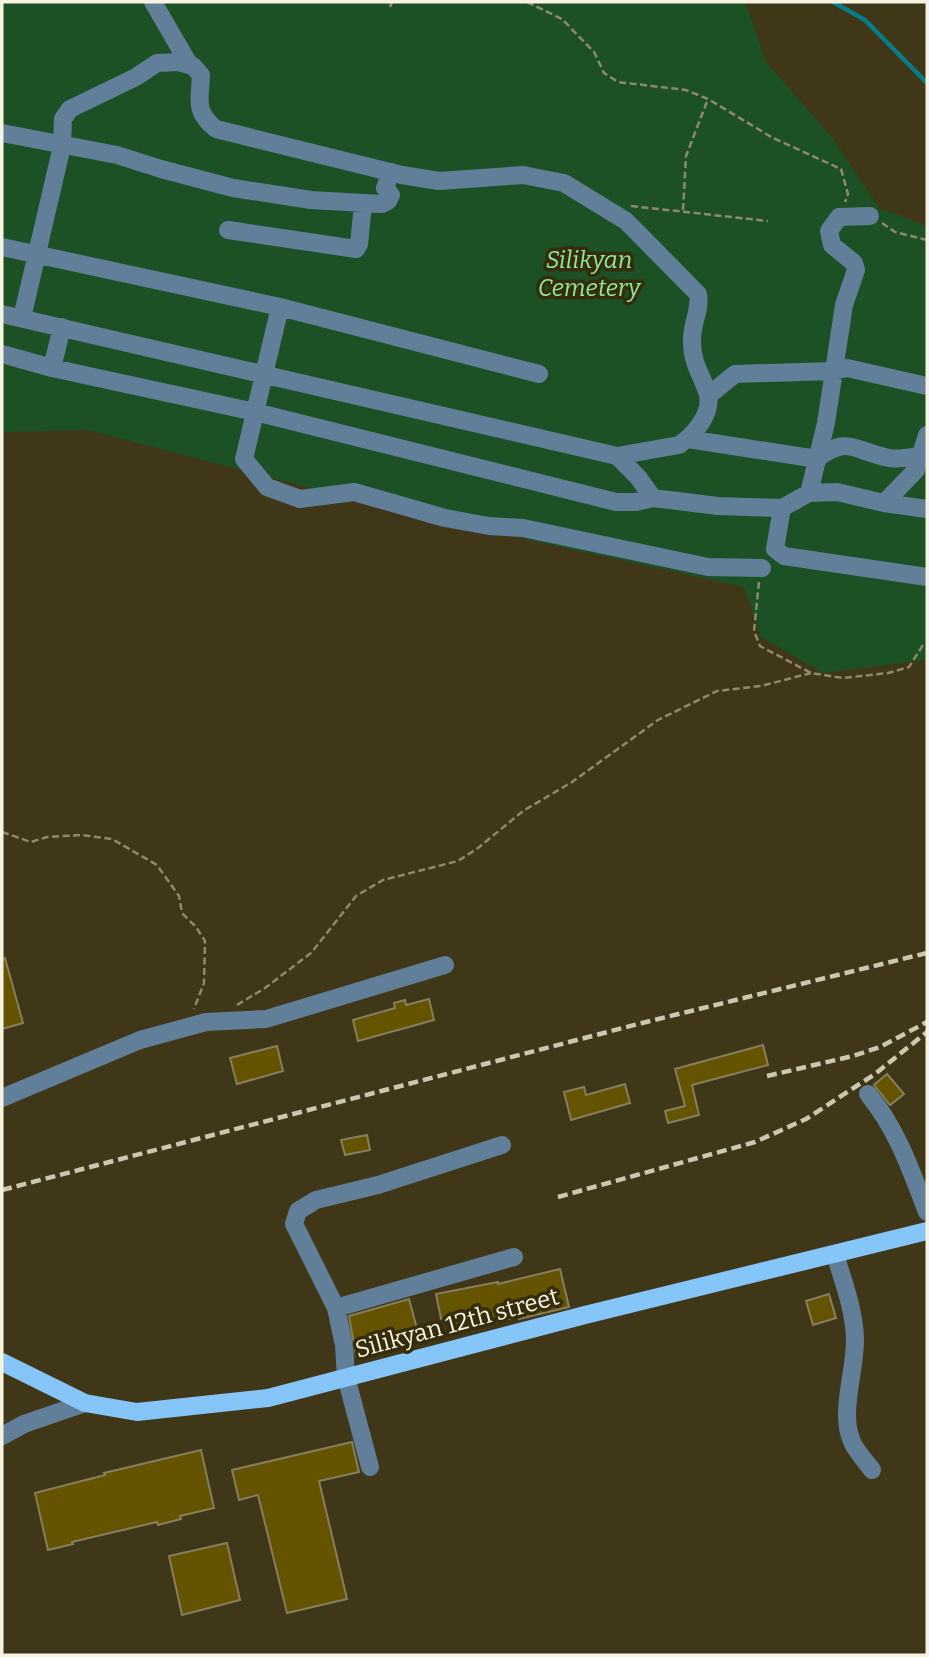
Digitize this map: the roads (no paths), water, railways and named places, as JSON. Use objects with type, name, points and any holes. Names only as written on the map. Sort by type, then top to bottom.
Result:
[{"type":"main road","name":"Silikyan 12th street","points":[[2,1362],[85,1403],[137,1412],[268,1398],[585,1315],[927,1231]]},
{"type":"lane","points":[[158,5],[188,64]]},
{"type":"lane","points":[[2,314],[617,456],[679,445],[688,439],[705,418],[708,397],[696,368],[692,341],[694,320],[700,307],[698,294],[626,222],[564,183],[523,175],[439,181],[391,172],[216,129],[205,120],[199,108],[201,75],[193,66],[178,62],[158,64],[70,109],[63,119],[62,146],[22,318]]},
{"type":"lane","points":[[2,132],[117,155],[233,188],[311,200],[382,204],[388,201],[391,195],[385,188],[391,172]]},
{"type":"lane","points":[[228,230],[356,249],[359,244],[363,204]]},
{"type":"lane","points":[[808,493],[826,423],[844,305],[856,270],[854,264],[832,245],[829,231],[839,218],[870,216]]},
{"type":"lane","points":[[2,247],[280,307],[539,373]]},
{"type":"lane","points":[[280,307],[244,459],[267,487],[300,499],[354,492],[445,518],[489,526],[523,528],[708,568],[762,568]]},
{"type":"lane","points":[[52,368],[62,327]]},
{"type":"lane","points":[[2,354],[52,368],[256,412],[616,502],[636,502],[653,498],[718,506],[782,508],[808,493],[837,492],[927,509]]},
{"type":"lane","points":[[708,397],[735,374],[832,371],[847,368],[927,386]]},
{"type":"lane","points":[[884,503],[916,470],[924,455],[927,435]]},
{"type":"lane","points":[[688,439],[817,459],[830,449],[848,445],[891,458],[924,455]]},
{"type":"lane","points":[[617,456],[638,477],[653,498]]},
{"type":"lane","points":[[782,508],[775,549],[784,556],[927,577]]},
{"type":"lane","points":[[2,1098],[140,1040],[206,1022],[266,1019],[445,965]]},
{"type":"lane","points":[[869,1094],[886,1115],[900,1143],[927,1212]]},
{"type":"lane","points":[[370,1467],[346,1377],[344,1345],[336,1308],[294,1224],[298,1211],[316,1200],[377,1185],[502,1145]]},
{"type":"lane","points":[[835,1254],[849,1300],[855,1337],[846,1416],[853,1443],[872,1471]]},
{"type":"lane","points":[[336,1308],[514,1257]]},
{"type":"lane","points":[[2,1436],[24,1424],[85,1403]]},
{"type":"waterway","points":[[833,2],[865,20],[927,83]]},
{"type":"railway","points":[[2,1190],[642,1023],[927,953]]},
{"type":"railway","points":[[767,1076],[880,1047],[927,1022]]},
{"type":"railway","points":[[558,1197],[755,1142],[806,1119],[875,1074],[927,1032]]},
{"type":"park label","name":"Silikyan Cemetery","points":[[589,274]]}]
